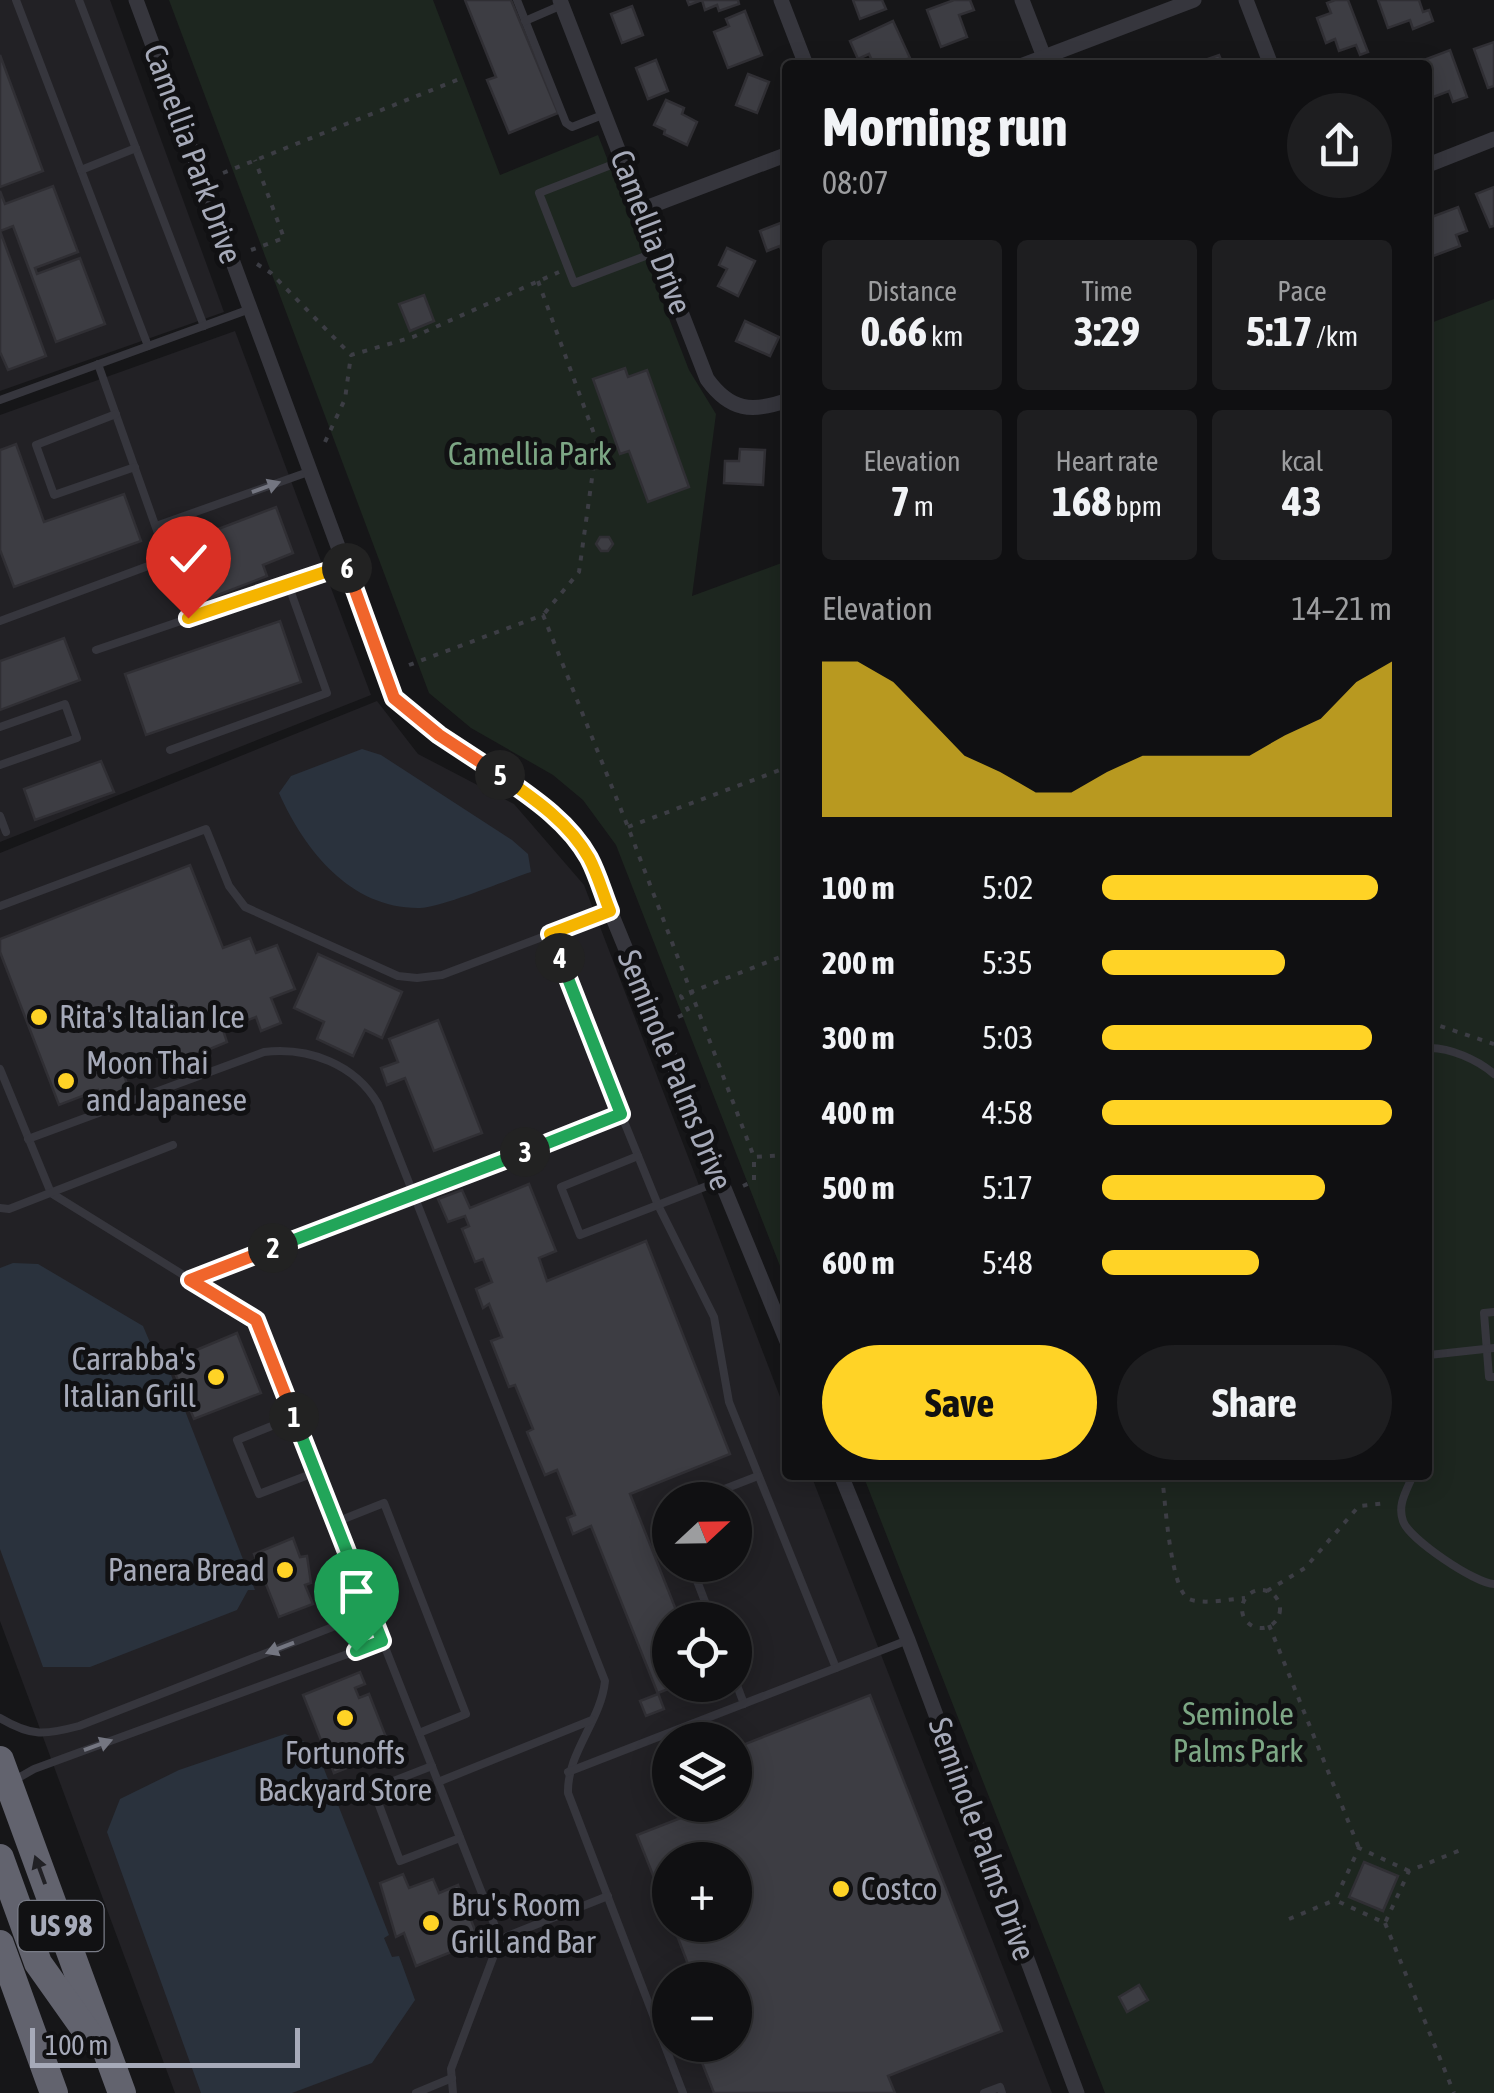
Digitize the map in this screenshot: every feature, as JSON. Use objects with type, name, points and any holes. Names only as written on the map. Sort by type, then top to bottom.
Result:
[{"type":"highway","name":"US 98","points":[[3,1775],[118,2081]]},
{"type":"highway","points":[[0,1858],[38,1963],[118,2081]]},
{"type":"highway","name":"US 98","points":[[0,1944],[54,2093]]},
{"type":"street","name":"Camellia Park Drive","points":[[136,0],[251,309]]},
{"type":"street","points":[[781,0],[804,60]]},
{"type":"street","points":[[1022,0],[1044,57]]},
{"type":"street","points":[[1036,60],[1194,0]]},
{"type":"street","points":[[1246,0],[1269,60]]},
{"type":"street","name":"Camellia Drive","points":[[561,2],[707,378],[725,399],[750,408],[763,409],[782,402]]},
{"type":"street","points":[[1432,162],[1494,139]]},
{"type":"street","points":[[643,209],[782,156]]},
{"type":"street","name":"Seminole Palms Drive","points":[[251,309],[394,698],[439,735],[538,801],[563,824],[588,857],[782,1330]]},
{"type":"street","name":"Seminole Palms Drive","points":[[843,1480],[908,1640],[1077,2093]]},
{"type":"lane","points":[[16,0],[148,346]]},
{"type":"lane","points":[[80,0],[204,326]]},
{"type":"lane","points":[[517,0],[566,124],[572,127],[606,114]]},
{"type":"lane","points":[[525,21],[561,2]]},
{"type":"lane","points":[[81,170],[136,148]]},
{"type":"lane","points":[[624,160],[539,193],[568,268],[574,283],[659,250]]},
{"type":"lane","points":[[0,400],[251,309]]},
{"type":"lane","points":[[98,364],[188,618]]},
{"type":"lane","points":[[116,414],[36,444],[54,495],[134,467]]},
{"type":"lane","points":[[156,526],[311,472]]},
{"type":"lane","points":[[0,621],[167,559]]},
{"type":"lane","points":[[96,650],[346,565]]},
{"type":"lane","points":[[170,750],[327,693],[288,584]]},
{"type":"lane","points":[[0,727],[65,704],[77,738],[0,764]]},
{"type":"lane","points":[[0,816],[6,832]]},
{"type":"lane","points":[[0,906],[206,829],[229,886],[244,907],[398,976],[442,975],[610,911]]},
{"type":"lane","points":[[550,934],[658,1205],[714,1317],[728,1402],[836,1668]]},
{"type":"lane","points":[[1432,1048],[1483,1064],[1494,1074]]},
{"type":"lane","points":[[28,1139],[264,1052],[306,1053],[345,1070],[369,1089],[605,1681],[604,1694],[568,1772],[568,1792],[683,2093]]},
{"type":"lane","points":[[0,1070],[50,1193],[256,1320],[500,1939],[452,2069],[453,2093]]},
{"type":"lane","points":[[190,1280],[621,1114]]},
{"type":"lane","points":[[0,1208],[9,1209],[173,1145]]},
{"type":"lane","points":[[638,1156],[561,1187],[580,1235],[720,1181]]},
{"type":"lane","points":[[1494,1312],[1484,1314],[1491,1348],[1489,1377],[1494,1376]]},
{"type":"lane","points":[[1432,1355],[1491,1348]]},
{"type":"lane","points":[[294,1417],[237,1440],[259,1494],[316,1472]]},
{"type":"lane","points":[[742,1482],[758,1476]]},
{"type":"lane","points":[[1411,1480],[1402,1502],[1408,1530],[1478,1581],[1494,1584]]},
{"type":"lane","points":[[336,1522],[384,1503],[466,1714],[419,1733]]},
{"type":"lane","points":[[0,1718],[21,1730],[40,1734],[66,1730],[371,1612]]},
{"type":"lane","points":[[568,1772],[908,1640]]},
{"type":"lane","points":[[3,1775],[34,1768],[382,1641]]},
{"type":"lane","points":[[438,1782],[592,1720]]},
{"type":"lane","points":[[432,1766],[373,1789],[400,1861],[460,1838]]},
{"type":"lane","points":[[500,1939],[608,1896]]},
{"type":"lane","points":[[416,2093],[452,2078]]},
{"type":"lane","points":[[984,2093],[1000,2086],[1002,2093]]},
{"type":"path","points":[[222,173],[462,78]]},
{"type":"path","points":[[251,250],[284,238],[255,160]]},
{"type":"path","points":[[256,264],[271,274],[351,355]]},
{"type":"path","points":[[351,355],[413,337],[568,268]]},
{"type":"path","points":[[409,666],[543,615],[579,572],[597,442],[538,281]]},
{"type":"path","points":[[325,442],[345,399],[351,355]]},
{"type":"path","points":[[543,615],[754,1157],[754,1182],[743,1186]]},
{"type":"path","points":[[628,827],[782,770]]},
{"type":"path","points":[[678,1017],[688,1012],[681,996],[782,956]]},
{"type":"path","points":[[1432,1023],[1494,1044]]},
{"type":"path","points":[[754,1157],[782,1155]]},
{"type":"path","points":[[1163,1480],[1176,1578],[1182,1594],[1194,1601],[1245,1598],[1255,1591],[1268,1591],[1305,1568],[1359,1506],[1402,1502]]},
{"type":"path","points":[[1245,1598],[1242,1610],[1247,1621],[1257,1627],[1269,1625],[1278,1617],[1279,1604],[1268,1591]]},
{"type":"path","points":[[1269,1625],[1359,1848],[1408,1871]]},
{"type":"path","points":[[1288,1919],[1335,1900],[1359,1848]]},
{"type":"path","points":[[1385,1923],[1408,1871],[1463,1849]]},
{"type":"path","points":[[1335,1900],[1385,1923],[1454,2093]]},
{"type":"shaded area","points":[[0,0],[110,0],[224,312],[0,391]]},
{"type":"shaded area","points":[[235,331],[371,695],[0,842],[0,415]]},
{"type":"shaded area","points":[[377,701],[418,754],[514,804],[584,885],[782,1402],[782,1480],[813,1480],[1052,2093],[175,2093],[0,1621],[0,853]]},
{"type":"green space","name":"Camellia Park","points":[[169,0],[433,0],[500,175],[598,135],[689,370],[716,414],[692,596],[782,563],[782,1271],[616,845],[583,800],[553,775],[471,728],[429,693]]},
{"type":"green space","name":"Seminole Palms Park","points":[[1494,299],[1494,2093],[1105,2093],[865,1480],[1432,1480],[1432,322]]},
{"type":"water","points":[[362,749],[381,755],[512,840],[528,854],[531,872],[420,908],[395,906],[352,887],[333,873],[302,836],[279,793],[291,776]]},
{"type":"water","points":[[13,1263],[38,1264],[143,1326],[157,1359],[164,1357],[255,1590],[248,1590],[237,1610],[90,1667],[43,1667],[0,1549],[0,1268]]},
{"type":"water","points":[[285,1734],[315,1746],[389,1935],[384,1938],[392,1957],[399,1956],[415,2000],[372,2063],[292,2093],[201,2093],[107,1832],[120,1799],[179,1770]]},
{"type":"building","points":[[465,0],[511,0],[558,113],[509,133],[487,80],[496,77]]},
{"type":"building","points":[[702,0],[738,0],[739,4],[719,11],[717,5],[705,10]]},
{"type":"building","points":[[853,0],[882,0],[886,9],[860,19]]},
{"type":"building","points":[[954,0],[970,0],[974,10],[959,15],[967,37],[941,47],[927,10]]},
{"type":"building","points":[[1348,0],[1368,52],[1360,55],[1356,45],[1339,51],[1335,39],[1326,43],[1317,18],[1331,13],[1327,3]]},
{"type":"building","points":[[1378,0],[1419,0],[1423,12],[1429,10],[1433,21],[1413,29],[1410,20],[1388,28]]},
{"type":"building","points":[[632,6],[643,35],[622,43],[611,14]]},
{"type":"building","points":[[745,11],[762,55],[728,68],[714,32],[729,26],[726,19]]},
{"type":"building","points":[[893,21],[910,58],[872,60],[869,54],[858,59],[850,41]]},
{"type":"building","points":[[1494,42],[1494,86],[1488,88],[1474,49]]},
{"type":"building","points":[[1450,50],[1467,97],[1453,102],[1449,91],[1432,97],[1432,60],[1424,60]]},
{"type":"building","points":[[0,55],[43,171],[0,187]]},
{"type":"building","points":[[656,60],[668,91],[648,99],[636,68]]},
{"type":"building","points":[[748,74],[769,82],[757,113],[736,105]]},
{"type":"building","points":[[666,100],[684,108],[682,114],[697,122],[687,145],[654,125]]},
{"type":"building","points":[[53,186],[78,252],[35,268],[37,274],[80,258],[105,324],[56,342],[13,226],[0,231],[0,191],[5,204]]},
{"type":"building","points":[[1494,187],[1494,226],[1490,227],[1476,194]]},
{"type":"building","points":[[1458,207],[1467,231],[1456,235],[1460,246],[1432,256],[1432,217]]},
{"type":"building","points":[[782,222],[782,252],[780,246],[767,251],[760,231]]},
{"type":"building","points":[[0,231],[46,356],[8,370],[0,352]]},
{"type":"building","points":[[727,248],[755,261],[738,296],[718,286],[727,269],[719,265]]},
{"type":"building","points":[[424,295],[434,321],[410,331],[399,304]]},
{"type":"building","points":[[745,321],[779,337],[770,356],[736,341]]},
{"type":"building","points":[[625,368],[628,377],[647,370],[689,487],[648,502],[629,451],[620,454],[593,379]]},
{"type":"building","points":[[16,444],[44,522],[124,494],[141,541],[14,587],[0,550],[0,450]]},
{"type":"building","points":[[740,449],[765,450],[763,485],[724,483],[725,461],[739,461]]},
{"type":"building","points":[[276,507],[293,553],[263,565],[267,576],[205,600],[184,542]]},
{"type":"building","points":[[600,537],[609,537],[613,544],[608,551],[601,551],[596,544]]},
{"type":"building","points":[[280,621],[301,682],[146,735],[125,674]]},
{"type":"building","points":[[64,638],[80,680],[0,710],[0,661]]},
{"type":"building","points":[[101,761],[114,792],[35,820],[24,789]]},
{"type":"building","points":[[190,865],[223,948],[250,938],[256,953],[277,945],[295,989],[271,998],[281,1023],[261,1031],[256,1017],[223,1030],[227,1042],[176,1063],[170,1048],[121,1067],[130,1092],[103,1102],[98,1090],[59,1105],[0,952],[0,939]]},
{"type":"building","points":[[318,954],[402,992],[382,1038],[365,1030],[353,1056],[317,1039],[324,1022],[294,1008]]},
{"type":"building","points":[[438,1020],[482,1133],[434,1151],[405,1078],[387,1085],[381,1068],[398,1062],[389,1039]]},
{"type":"building","points":[[529,1184],[556,1251],[539,1258],[547,1281],[646,1241],[730,1454],[630,1494],[652,1549],[652,1582],[665,1582],[673,1602],[652,1602],[652,1679],[591,1526],[573,1534],[567,1518],[575,1515],[557,1470],[545,1475],[527,1432],[533,1429],[515,1385],[509,1387],[491,1341],[502,1337],[489,1304],[483,1308],[476,1289],[492,1282],[483,1259],[475,1262],[462,1229],[469,1226],[465,1216],[448,1222],[438,1199],[462,1190],[470,1208]]},
{"type":"building","name":"Carrabba's Italian Grill","points":[[237,1333],[261,1393],[194,1419],[170,1361]]},
{"type":"building","name":"Panera Bread","points":[[293,1538],[300,1557],[307,1556],[311,1583],[305,1585],[313,1604],[279,1617],[254,1554]]},
{"type":"building","name":"Fortunoffs Backyard Store","points":[[360,1672],[365,1684],[355,1688],[359,1698],[369,1694],[386,1737],[354,1751],[359,1763],[334,1773],[303,1695]]},
{"type":"building","name":"Costco","points":[[870,1695],[1002,2031],[888,2076],[895,2093],[714,2093],[702,2062],[752,2062],[752,1962],[687,1962],[679,1942],[752,1942],[752,1842],[652,1842],[652,1873],[637,1835],[670,1822],[752,1822],[752,1741]]},
{"type":"building","points":[[652,1696],[652,1702],[661,1702],[664,1709],[646,1716],[640,1701]]},
{"type":"building","points":[[1364,1862],[1398,1876],[1383,1911],[1349,1897]]},
{"type":"building","name":"Bru's Room Grill and Bar","points":[[403,1874],[409,1888],[433,1879],[439,1893],[458,1885],[479,1941],[416,1966],[404,1933],[396,1937],[380,1883]]},
{"type":"building","points":[[1139,1985],[1148,2000],[1127,2012],[1119,1997]]},
{"type":"place","name":"Rita's Italian Ice","points":[[39,1017]]},
{"type":"place","name":"Moon Thai and Japanese","points":[[66,1081]]},
{"type":"place","name":"Carrabba's Italian Grill","points":[[216,1377]]},
{"type":"place","name":"Panera Bread","points":[[285,1570]]},
{"type":"place","name":"Fortunoffs Backyard Store","points":[[345,1718]]},
{"type":"place","name":"Costco","points":[[841,1889]]},
{"type":"place","name":"Bru's Room Grill and Bar","points":[[431,1923]]},
{"type":"route","points":[[188,618],[346,565],[394,698],[439,735],[538,801],[563,824],[588,857],[610,911],[550,934],[621,1114],[190,1280],[256,1320],[382,1641],[356,1651]]}]
